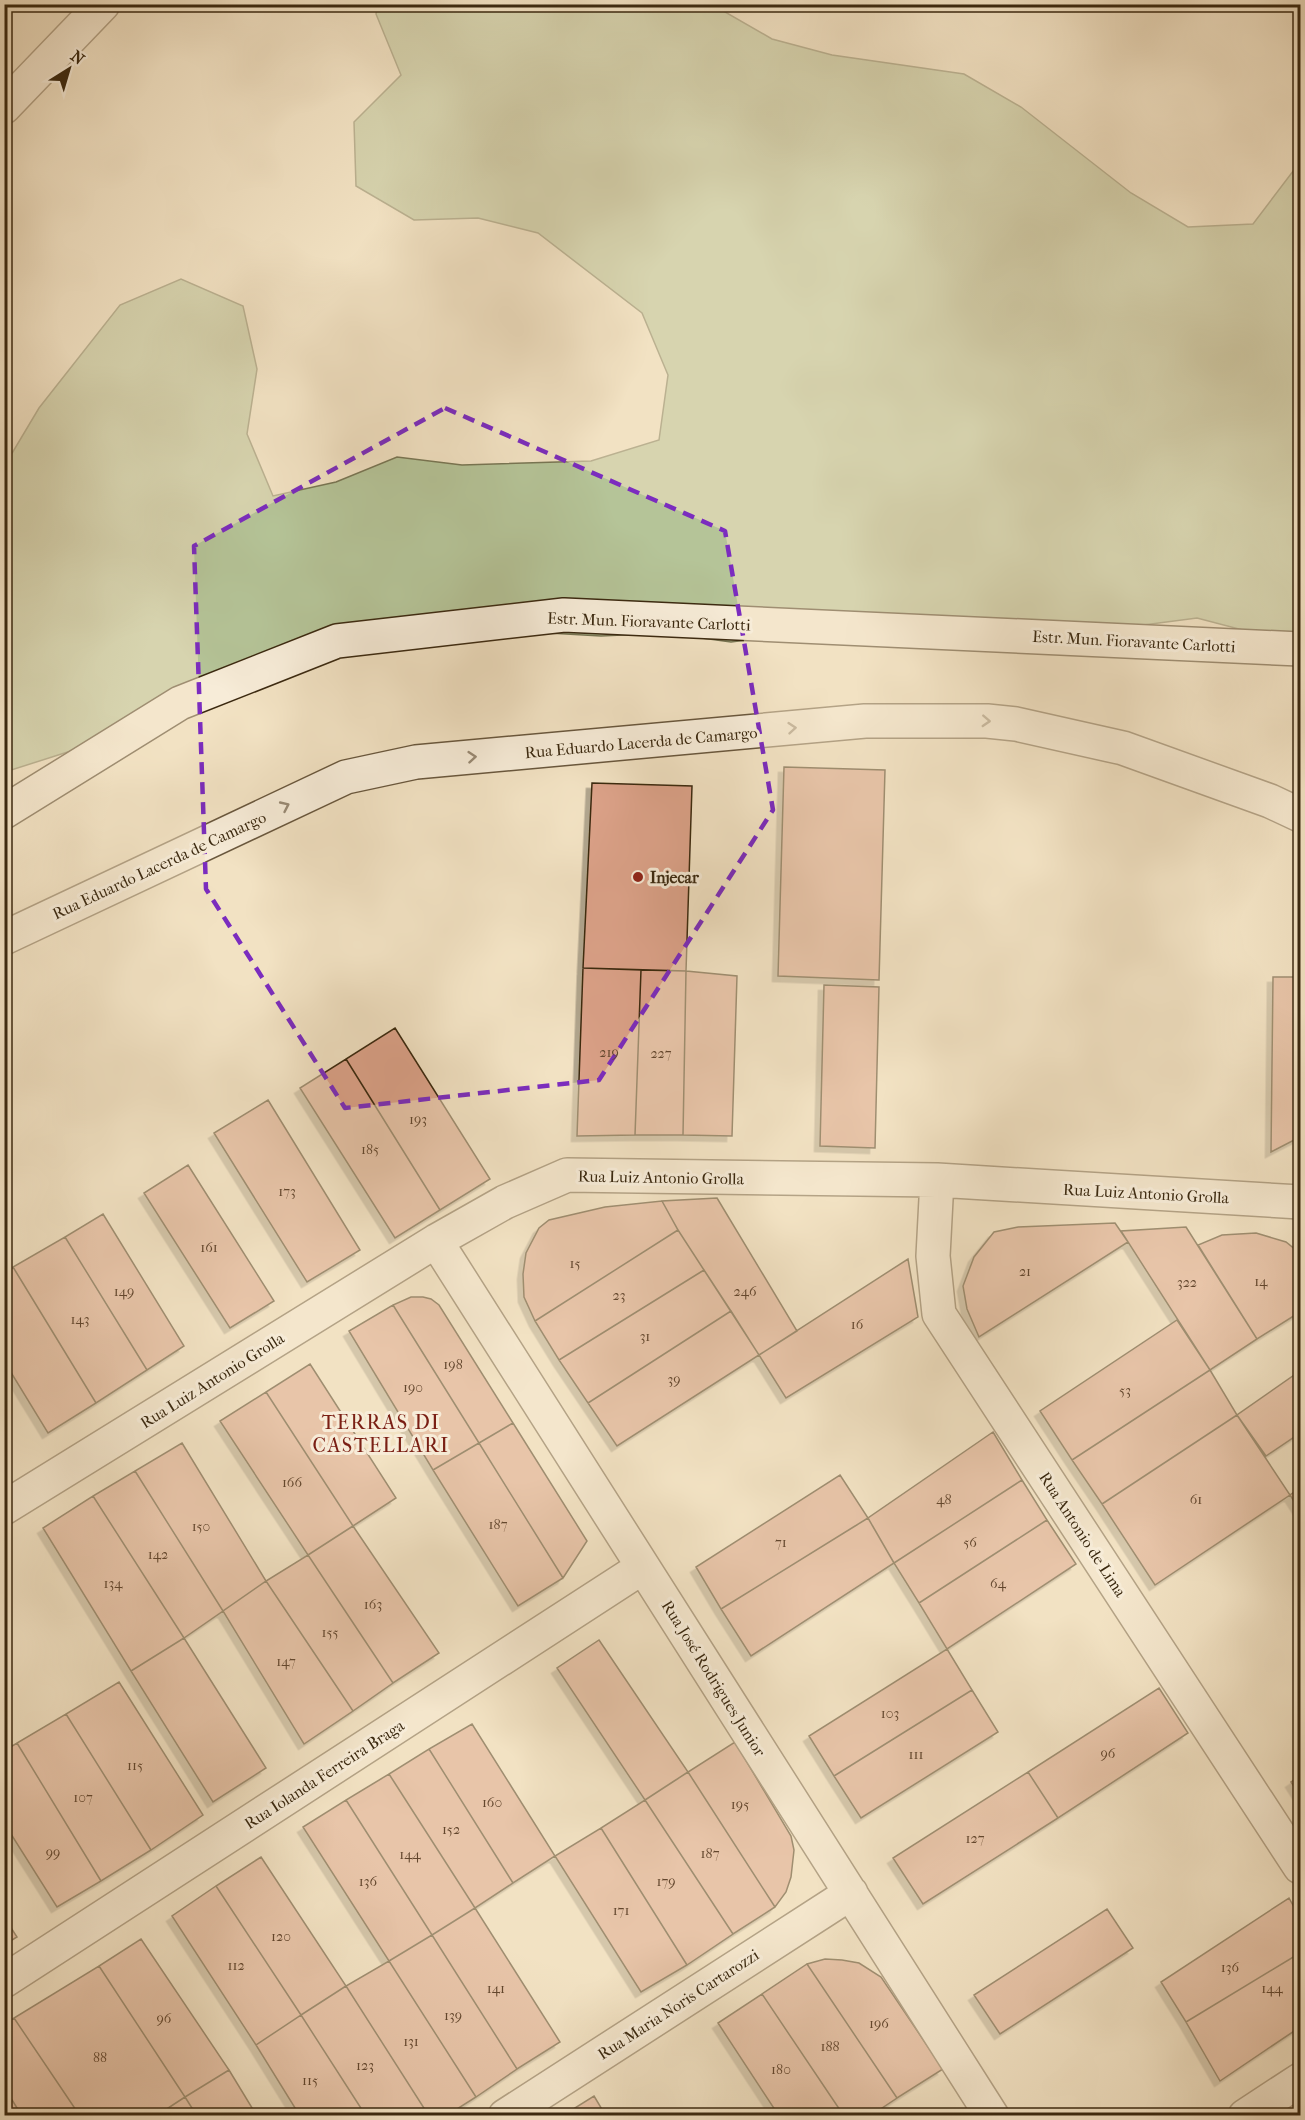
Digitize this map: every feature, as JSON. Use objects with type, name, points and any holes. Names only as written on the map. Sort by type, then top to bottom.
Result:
[{"type":"street","points":[[4,107],[103,4]]},
{"type":"street","name":"Estr. Mun. Fioravante Carlotti","points":[[4,812],[180,703],[337,642],[564,615],[1300,649]]},
{"type":"street","name":"Rua Eduardo Lacerda de Camargo","points":[[4,938],[346,777],[416,762],[865,721],[987,720],[1016,724],[1123,748],[1270,801],[1300,815]]},
{"type":"street","name":"Rua Luiz Antonio Grolla","points":[[4,1508],[436,1241],[505,1202],[567,1175],[936,1180],[1300,1202]]},
{"type":"street","name":"Rua Antonio de Lima","points":[[936,1180],[933,1256],[939,1314],[1300,1867]]},
{"type":"street","name":"Rua José Rodrigues Junior","points":[[436,1241],[992,2115]]},
{"type":"street","name":"Rua Iolanda Ferreira Braga","points":[[4,1981],[644,1567]]},
{"type":"street","name":"Rua Maria Noris Cartarozzi","points":[[505,2115],[851,1893]]},
{"type":"street","points":[[1245,2115],[1300,2080]]},
{"type":"highlighted area","points":[[445,408],[725,531],[773,810],[599,1080],[345,1108],[206,889],[194,546]]},
{"type":"green space","points":[[378,5],[713,5],[772,39],[832,55],[964,74],[1021,107],[1131,193],[1188,227],[1253,224],[1300,162],[1300,632],[1258,634],[1197,618],[1128,627],[800,633],[731,642],[665,633],[601,636],[531,632],[396,632],[77,749],[5,772],[5,465],[39,408],[120,305],[181,279],[243,306],[257,369],[247,434],[273,496],[336,482],[397,457],[462,465],[591,461],[659,440],[668,375],[642,313],[538,233],[478,218],[414,220],[356,186],[354,122],[401,75],[376,14]]},
{"type":"building","points":[[784,767],[885,770],[879,980],[778,976]]},
{"type":"building","name":"Injecar","points":[[592,783],[692,786],[686,971],[583,968]]},
{"type":"building","points":[[583,968],[641,970],[635,1135],[577,1136]]},
{"type":"building","points":[[641,970],[686,971],[683,1135],[635,1135]]},
{"type":"building","points":[[686,971],[737,976],[732,1136],[683,1135]]},
{"type":"building","points":[[1273,977],[1300,977],[1300,1137],[1271,1152]]},
{"type":"building","points":[[824,985],[879,987],[875,1148],[820,1146]]},
{"type":"building","points":[[395,1028],[490,1179],[440,1210],[346,1059]]},
{"type":"building","points":[[346,1059],[440,1210],[395,1238],[300,1088]]},
{"type":"building","points":[[268,1100],[360,1250],[307,1282],[214,1133]]},
{"type":"building","points":[[188,1165],[274,1301],[230,1328],[144,1193]]},
{"type":"building","points":[[717,1198],[797,1331],[759,1355],[678,1230],[662,1201]]},
{"type":"building","points":[[662,1201],[678,1230],[535,1321],[524,1297],[523,1274],[526,1253],[539,1228],[549,1220],[605,1207]]},
{"type":"building","points":[[103,1214],[184,1346],[147,1370],[65,1237]]},
{"type":"building","points":[[1115,1223],[1128,1242],[979,1337],[967,1309],[963,1286],[974,1257],[994,1232],[1018,1227]]},
{"type":"building","points":[[1186,1227],[1257,1339],[1210,1370],[1121,1231]]},
{"type":"building","points":[[678,1230],[704,1270],[559,1360],[535,1321]]},
{"type":"building","points":[[1256,1233],[1286,1242],[1296,1250],[1300,1247],[1300,1312],[1257,1339],[1198,1245],[1222,1235]]},
{"type":"building","points":[[65,1237],[147,1370],[96,1403],[13,1267]]},
{"type":"building","points":[[908,1259],[918,1317],[786,1398],[759,1355]]},
{"type":"building","points":[[13,1267],[96,1403],[48,1433],[4,1361],[4,1273]]},
{"type":"building","points":[[704,1270],[731,1311],[588,1403],[559,1360]]},
{"type":"building","points":[[411,1297],[431,1299],[439,1305],[513,1423],[479,1443],[393,1305]]},
{"type":"building","points":[[393,1305],[479,1443],[433,1470],[349,1331]]},
{"type":"building","points":[[731,1311],[759,1355],[617,1446],[588,1403]]},
{"type":"building","points":[[1177,1320],[1210,1370],[1072,1460],[1040,1411]]},
{"type":"building","points":[[310,1364],[396,1498],[353,1526],[266,1392]]},
{"type":"building","points":[[1210,1370],[1237,1415],[1102,1504],[1072,1460]]},
{"type":"building","points":[[1300,1371],[1300,1433],[1266,1456],[1237,1415]]},
{"type":"building","points":[[266,1392],[353,1526],[308,1555],[220,1421]]},
{"type":"building","points":[[1237,1415],[1290,1495],[1155,1585],[1102,1504]]},
{"type":"building","points":[[513,1423],[587,1541],[563,1578],[479,1443]]},
{"type":"building","points":[[993,1432],[1022,1480],[894,1563],[868,1518]]},
{"type":"building","points":[[182,1443],[266,1581],[223,1611],[135,1471]]},
{"type":"building","points":[[479,1443],[563,1578],[518,1606],[433,1470]]},
{"type":"building","points":[[135,1471],[223,1611],[184,1638],[93,1496]]},
{"type":"building","points":[[840,1475],[868,1518],[721,1609],[696,1567]]},
{"type":"building","points":[[1022,1480],[1047,1520],[919,1603],[894,1563]]},
{"type":"building","points":[[1300,1488],[1300,1511],[1290,1495]]},
{"type":"building","points":[[93,1496],[184,1638],[131,1671],[43,1528]]},
{"type":"building","points":[[868,1518],[894,1563],[751,1656],[721,1609]]},
{"type":"building","points":[[1047,1520],[1076,1564],[947,1649],[919,1603]]},
{"type":"building","points":[[353,1526],[439,1653],[393,1683],[308,1555]]},
{"type":"building","points":[[308,1555],[393,1683],[353,1711],[266,1581]]},
{"type":"building","points":[[266,1581],[353,1711],[304,1744],[223,1611]]},
{"type":"building","points":[[184,1638],[266,1768],[213,1802],[131,1671]]},
{"type":"building","points":[[599,1640],[688,1772],[645,1800],[557,1668]]},
{"type":"building","points":[[947,1649],[972,1690],[834,1776],[809,1736]]},
{"type":"building","points":[[119,1682],[203,1815],[151,1850],[66,1714]]},
{"type":"building","points":[[1159,1688],[1188,1733],[1058,1818],[1028,1772]]},
{"type":"building","points":[[972,1690],[998,1732],[861,1818],[834,1776]]},
{"type":"building","points":[[66,1714],[151,1850],[101,1881],[17,1743]]},
{"type":"building","points":[[472,1724],[555,1856],[513,1883],[429,1749]]},
{"type":"building","points":[[735,1742],[791,1836],[794,1850],[791,1877],[786,1892],[775,1907],[688,1772]]},
{"type":"building","points":[[17,1743],[101,1881],[57,1907],[4,1823],[4,1751]]},
{"type":"building","points":[[429,1749],[513,1883],[475,1908],[389,1774]]},
{"type":"building","points":[[688,1772],[775,1907],[733,1934],[645,1800]]},
{"type":"building","points":[[1028,1772],[1058,1818],[923,1904],[893,1858]]},
{"type":"building","points":[[389,1774],[475,1908],[432,1935],[346,1800]]},
{"type":"building","points":[[1300,1776],[1300,1796],[1291,1782]]},
{"type":"building","points":[[346,1800],[432,1935],[389,1961],[303,1827]]},
{"type":"building","points":[[645,1800],[733,1934],[687,1965],[601,1828]]},
{"type":"building","points":[[601,1828],[687,1965],[641,1992],[555,1856]]},
{"type":"building","points":[[261,1857],[346,1986],[301,2015],[216,1886]]},
{"type":"building","points":[[216,1886],[301,2015],[256,2045],[172,1916]]},
{"type":"building","points":[[1289,1898],[1300,1918],[1300,1953],[1186,2022],[1161,1982]]},
{"type":"building","points":[[475,1908],[560,2042],[517,2069],[432,1935]]},
{"type":"building","points":[[1107,1909],[1133,1948],[1000,2034],[974,1995]]},
{"type":"building","points":[[4,1917],[17,1937],[4,1945]]},
{"type":"building","points":[[432,1935],[517,2069],[476,2097],[389,1961]]},
{"type":"building","points":[[141,1939],[229,2070],[185,2097],[99,1966]]},
{"type":"building","points":[[1300,1953],[1300,2027],[1220,2081],[1186,2022]]},
{"type":"building","points":[[825,1959],[859,1963],[881,1977],[943,2069],[897,2098],[807,1964]]},
{"type":"building","points":[[389,1961],[476,2097],[446,2116],[429,2116],[346,1986]]},
{"type":"building","points":[[807,1964],[897,2098],[870,2116],[844,2116],[762,1994]]},
{"type":"building","points":[[99,1966],[185,2097],[156,2116],[80,2116],[14,2018]]},
{"type":"building","points":[[346,1986],[429,2116],[366,2116],[301,2015]]},
{"type":"building","points":[[762,1994],[844,2116],[779,2116],[718,2023]]},
{"type":"building","points":[[301,2015],[366,2116],[300,2116],[256,2045]]},
{"type":"building","points":[[14,2018],[80,2116],[22,2116],[4,2087],[4,2024]]},
{"type":"building","points":[[229,2070],[257,2116],[197,2116],[185,2097]]},
{"type":"building","points":[[4,2087],[22,2116],[4,2116]]},
{"type":"building","points":[[594,2096],[606,2116],[562,2116]]},
{"type":"building","points":[[185,2097],[197,2116],[156,2116]]},
{"type":"place","name":"Injecar","points":[[638,877]]},
{"type":"district","name":"TERRAS DI CASTELLARI","points":[[381,1434]]}]
